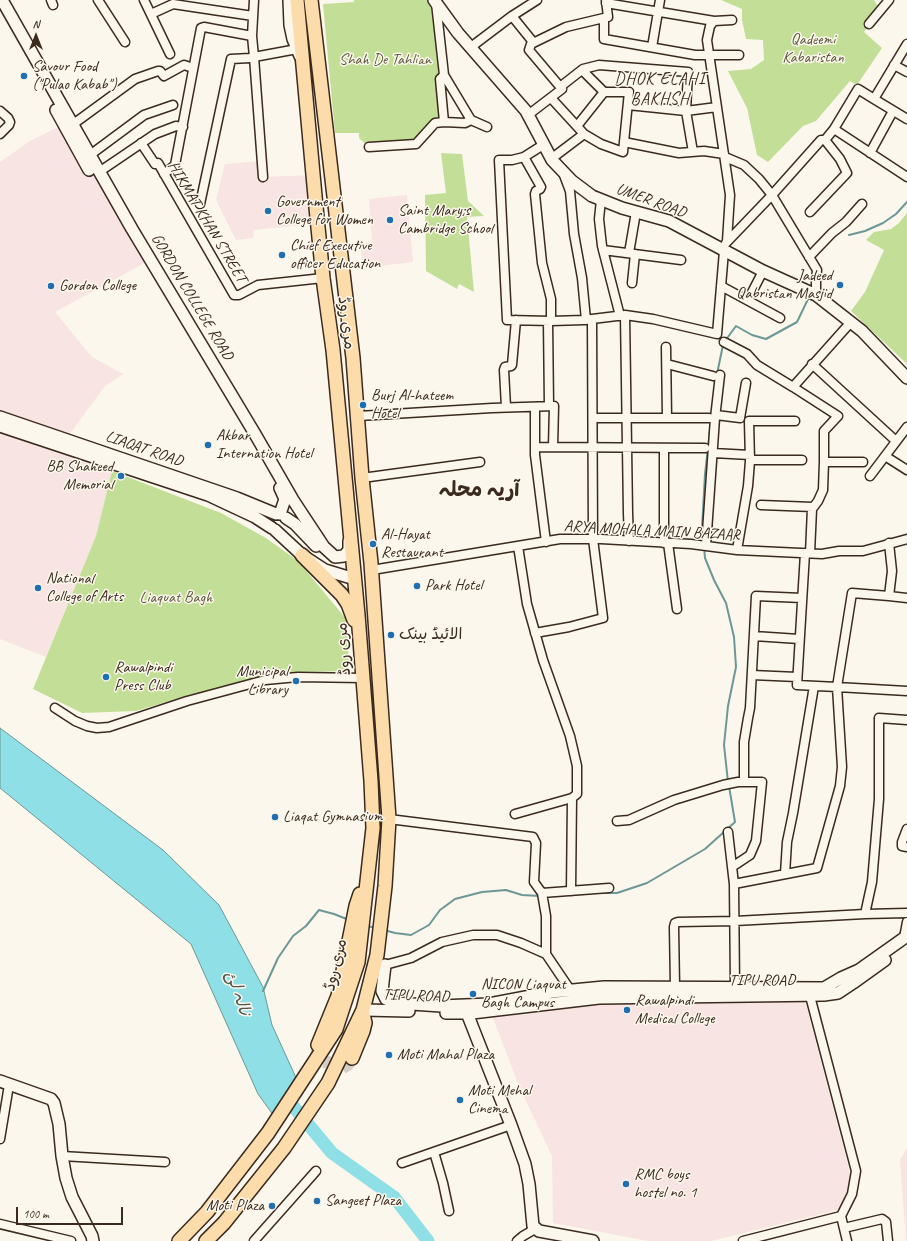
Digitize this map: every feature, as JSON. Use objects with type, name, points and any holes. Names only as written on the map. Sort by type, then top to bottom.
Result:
[{"type":"main road","name":"مری روڈ","points":[[179,1241],[207,1212],[268,1133],[336,1029],[358,962],[356,935],[360,906],[369,872],[374,828],[360,635],[333,350],[323,278],[297,0]]},
{"type":"main road","name":"مری روڈ","points":[[206,1241],[224,1223],[284,1148],[324,1090],[363,1010],[383,942],[386,911],[385,886],[389,819],[372,570],[362,478],[359,416],[336,205],[311,0]]},
{"type":"main road","points":[[316,207],[336,205]]},
{"type":"main road","points":[[302,555],[342,595],[348,604],[360,635]]},
{"type":"main road","points":[[318,1045],[338,996],[356,935]]},
{"type":"main road","points":[[383,942],[384,965]]},
{"type":"main road","points":[[352,1058],[363,1032],[365,1023],[363,1010]]},
{"type":"main road","points":[[243,1165],[260,1177]]},
{"type":"street","name":"GORDON COLLEGE ROAD","points":[[2,0],[99,172],[293,500],[324,547],[335,557]]},
{"type":"street","points":[[98,0],[125,42]]},
{"type":"street","points":[[144,0],[170,54]]},
{"type":"street","points":[[206,9],[208,0]]},
{"type":"street","points":[[254,0],[252,36],[263,177]]},
{"type":"street","points":[[289,0],[290,25],[293,39],[303,62]]},
{"type":"street","points":[[316,0],[318,22],[316,40]]},
{"type":"street","points":[[471,47],[512,16],[537,0]]},
{"type":"street","points":[[652,47],[660,0]]},
{"type":"street","points":[[869,24],[889,0]]},
{"type":"street","points":[[435,1],[444,75],[471,120],[487,127]]},
{"type":"street","name":"UMER ROAD","points":[[435,1],[458,33],[528,115],[551,159],[572,181],[601,200],[622,208],[669,221],[724,247],[763,271],[812,293],[862,331],[907,378]]},
{"type":"street","points":[[560,87],[529,50],[531,44],[566,27],[608,17],[606,1],[658,12],[714,21],[732,20]]},
{"type":"street","points":[[151,14],[173,4],[253,16]]},
{"type":"street","name":"GORDON COLLEGE ROAD","points":[[0,10],[78,150],[281,489],[285,499],[282,515]]},
{"type":"street","points":[[512,16],[533,42]]},
{"type":"street","points":[[604,18],[604,39],[695,55],[739,55]]},
{"type":"street","points":[[543,145],[524,157],[512,160],[498,160],[506,320],[589,320],[623,316],[653,319],[717,334],[730,194],[707,40],[710,26],[714,21]]},
{"type":"street","points":[[164,174],[176,166],[201,28],[204,27],[252,36]]},
{"type":"street","points":[[874,99],[907,44]]},
{"type":"street","points":[[200,204],[231,59],[254,57],[297,49]]},
{"type":"street","points":[[72,125],[135,79],[158,71],[160,71],[164,76],[184,65],[194,68]]},
{"type":"street","points":[[528,115],[562,89],[560,87],[582,70],[599,65],[688,72],[686,111],[693,152]]},
{"type":"street","points":[[894,65],[907,72]]},
{"type":"street","points":[[551,98],[584,134],[601,144],[623,152],[629,92],[604,92],[582,70]]},
{"type":"street","points":[[444,75],[440,79],[444,122]]},
{"type":"street","points":[[724,247],[821,140],[825,140],[834,129],[858,89],[907,119]]},
{"type":"street","points":[[577,126],[604,92]]},
{"type":"street","points":[[90,156],[144,115],[173,105]]},
{"type":"street","points":[[628,105],[686,111],[717,107]]},
{"type":"street","points":[[0,111],[8,118],[10,122],[0,134]]},
{"type":"street","points":[[870,153],[893,111]]},
{"type":"street","points":[[369,147],[416,144],[435,123],[465,123],[471,120]]},
{"type":"street","points":[[99,172],[155,134],[176,126],[183,127]]},
{"type":"street","points":[[834,129],[907,178]]},
{"type":"street","points":[[551,159],[584,134]]},
{"type":"street","points":[[810,212],[847,173],[840,159],[825,140]]},
{"type":"street","points":[[624,142],[679,153],[704,151],[725,156],[744,165],[759,179],[772,195],[817,270],[816,281],[812,293]]},
{"type":"street","name":"HIKMAT KHAN STREET","points":[[141,143],[155,164],[158,163],[236,296],[258,285],[323,278]]},
{"type":"street","points":[[524,157],[541,187],[536,191],[536,201],[542,263],[551,299],[548,406]]},
{"type":"street","points":[[535,633],[569,627],[602,618],[593,539],[593,418],[589,320],[574,234],[570,191],[562,171]]},
{"type":"street","points":[[601,200],[599,219],[603,250],[623,316],[629,541]]},
{"type":"street","points":[[809,257],[832,233],[846,222],[862,204]]},
{"type":"street","points":[[632,283],[632,254],[636,212]]},
{"type":"street","points":[[603,250],[681,260]]},
{"type":"street","points":[[748,300],[763,271]]},
{"type":"street","points":[[721,286],[780,318]]},
{"type":"street","points":[[506,408],[504,370],[512,365],[516,320]]},
{"type":"street","points":[[793,388],[812,364],[851,322]]},
{"type":"street","points":[[724,342],[747,354],[757,365],[838,416],[824,431],[823,490],[818,501],[813,507],[802,598],[797,685],[907,691]]},
{"type":"street","points":[[666,347],[667,418]]},
{"type":"street","points":[[667,364],[716,375],[712,417],[713,453],[706,546]]},
{"type":"street","points":[[812,364],[896,441]]},
{"type":"street","points":[[593,418],[740,418],[746,383]]},
{"type":"street","points":[[359,416],[554,406],[553,447]]},
{"type":"street","points":[[535,407],[535,447],[546,542]]},
{"type":"street","name":"LIAQAT ROAD","points":[[0,417],[230,495],[282,515],[296,524],[316,546],[335,557]]},
{"type":"street","points":[[737,550],[748,486],[750,458],[749,421],[795,421]]},
{"type":"street","name":"LIAQAT ROAD","points":[[0,426],[208,495],[254,517],[274,529],[302,555],[325,570],[348,577],[354,577]]},
{"type":"street","points":[[870,476],[907,427]]},
{"type":"street","points":[[535,447],[705,448]]},
{"type":"street","points":[[664,448],[666,543],[677,609]]},
{"type":"street","points":[[713,453],[750,458],[752,460],[802,460]]},
{"type":"street","points":[[885,456],[907,470]]},
{"type":"street","points":[[362,478],[480,462]]},
{"type":"street","points":[[824,462],[863,462]]},
{"type":"street","points":[[274,529],[279,530],[286,526],[282,515],[292,510],[293,500]]},
{"type":"street","points":[[761,505],[813,507]]},
{"type":"street","points":[[335,557],[344,556],[349,550],[348,511]]},
{"type":"street","name":"ARYA MOHALA MAIN BAZAAR","points":[[372,570],[560,539],[593,539],[691,544],[737,550],[822,554],[839,551],[863,551],[907,539]]},
{"type":"street","points":[[889,543],[892,571],[889,596]]},
{"type":"street","points":[[516,814],[572,798],[576,794],[577,766],[570,736],[543,660],[527,604],[518,546]]},
{"type":"street","points":[[734,884],[817,868],[840,786],[842,766],[837,687],[852,593],[907,598]]},
{"type":"street","points":[[744,782],[744,742],[750,708],[756,596],[802,598]]},
{"type":"street","points":[[754,636],[799,639]]},
{"type":"street","points":[[752,676],[798,677]]},
{"type":"street","points":[[55,708],[75,721],[87,726],[97,728],[109,727],[186,701],[265,680],[298,677],[363,678]]},
{"type":"street","points":[[785,874],[787,842],[814,686]]},
{"type":"street","points":[[865,914],[872,882],[879,799],[879,718],[907,720]]},
{"type":"street","points":[[617,821],[629,820],[674,800],[723,784],[733,782],[762,782],[756,841],[750,855],[732,867]]},
{"type":"street","points":[[571,891],[572,798]]},
{"type":"street","points":[[389,819],[533,837],[536,843],[534,882],[542,893],[546,916],[546,954]]},
{"type":"street","points":[[907,829],[902,842],[902,846],[907,847]]},
{"type":"street","points":[[728,832],[734,884],[735,987]]},
{"type":"street","points":[[542,893],[609,888]]},
{"type":"street","points":[[675,987],[675,923],[678,922],[735,921],[907,913]]},
{"type":"street","points":[[571,990],[546,954],[497,935],[473,935],[442,942],[411,958],[384,965],[382,991],[386,999],[397,1003],[441,1006],[490,1004],[552,992],[604,987],[824,988],[840,978],[858,970],[906,939],[907,922]]},
{"type":"street","name":"TIPU ROAD","points":[[363,1010],[467,1013],[599,998],[810,996],[838,992],[853,983],[906,939]]},
{"type":"street","points":[[810,996],[856,1171],[852,1194],[841,1216],[846,1241]]},
{"type":"street","points":[[467,1013],[511,1124],[525,1164],[529,1184],[533,1226],[539,1231],[593,1241]]},
{"type":"street","points":[[0,1139],[4,1083],[51,1099],[54,1103],[59,1124],[66,1178],[72,1197],[92,1236],[92,1241]]},
{"type":"street","points":[[402,1163],[511,1124]]},
{"type":"street","points":[[434,1152],[449,1211]]},
{"type":"street","points":[[62,1156],[165,1162]]},
{"type":"street","points":[[254,1241],[316,1171]]},
{"type":"street","points":[[743,1241],[841,1216]]},
{"type":"street","points":[[844,1228],[882,1219],[886,1222],[888,1241]]},
{"type":"street","points":[[0,1224],[71,1241]]},
{"type":"street","points":[[517,1241],[522,1236],[536,1229]]},
{"type":"shaded area","name":"Gordon College","points":[[68,122],[150,260],[55,312],[92,357],[123,374],[105,386],[66,439],[0,417],[0,162],[30,141]]},
{"type":"shaded area","name":"Government College for Women","points":[[262,161],[264,177],[313,175],[316,222],[304,225],[253,230],[254,238],[236,240],[216,200],[225,164]]},
{"type":"shaded area","name":"Saint Mary;s Cambridge School","points":[[407,195],[413,262],[363,268],[360,243],[372,242],[369,199]]},
{"type":"shaded area","name":"National College of Arts","points":[[1,433],[112,471],[96,536],[46,657],[0,639]]},
{"type":"shaded area","points":[[805,1001],[851,1177],[842,1209],[711,1241],[648,1241],[553,1223],[552,1156],[519,1086],[493,1018],[583,1006],[638,1002]]},
{"type":"shaded area","points":[[907,1148],[907,1241],[906,1241],[900,1160]]},
{"type":"green space","name":"Shah De Tahlian","points":[[354,0],[434,0],[444,122],[435,123],[416,144],[369,147],[359,138],[359,133],[335,133],[323,4],[354,2]]},
{"type":"green space","name":"Qadeemi Kabaristan","points":[[721,0],[874,0],[880,9],[864,32],[882,48],[857,85],[850,81],[816,121],[803,126],[768,162],[757,155],[747,108],[728,71],[751,69],[764,60],[763,40],[746,39],[742,20],[742,9]]},
{"type":"green space","points":[[441,153],[462,154],[468,201],[484,216],[467,217],[474,292],[459,284],[457,289],[426,271],[425,195],[446,193]]},
{"type":"green space","points":[[907,213],[907,364],[851,311],[865,292],[884,250],[866,240],[874,232],[891,229],[899,223]]},
{"type":"green space","name":"Liaquat Bagh","points":[[112,471],[221,513],[266,538],[298,561],[347,620],[349,671],[295,672],[193,694],[136,711],[82,713],[33,689],[96,536]]},
{"type":"water","points":[[0,728],[163,850],[219,905],[263,987],[272,1025],[303,1093],[279,1123],[258,1094],[191,944],[0,788]]},
{"type":"waterway","points":[[849,235],[865,231],[883,223],[896,214],[907,202]]},
{"type":"waterway","points":[[725,341],[736,326],[752,335],[766,339],[797,322],[810,295]]},
{"type":"waterway","points":[[717,374],[723,345]]},
{"type":"waterway","points":[[703,537],[702,529],[705,474],[710,430]]},
{"type":"waterway","points":[[704,547],[705,558],[726,603],[734,637],[736,667],[728,706],[724,745],[728,782]]},
{"type":"waterway","points":[[599,893],[617,893],[647,883],[705,849],[735,822],[729,786]]},
{"type":"waterway","points":[[384,930],[411,935],[429,925],[440,910],[455,899],[482,892],[506,890],[522,895],[540,896]]},
{"type":"waterway","points":[[263,991],[278,958],[293,936],[306,926],[319,910],[349,920]]},
{"type":"waterway","points":[[367,926],[376,928]]},
{"type":"waterway","name":"نالہ لئ","points":[[283,1094],[332,1153],[394,1197],[428,1241]]},
{"type":"tunnel","points":[[318,1046],[317,1055],[321,1060],[342,1068],[348,1064],[352,1058]]},
{"type":"place","name":"Savour Food (\"Pulao Kabab\")","points":[[24,76]]},
{"type":"place","name":"Government College for Women","points":[[268,211]]},
{"type":"place","name":"Saint Mary;s Cambridge School","points":[[390,220]]},
{"type":"place","name":"Chief Executive officer Education","points":[[282,255]]},
{"type":"place","name":"Jadeed Qabristan Masjid","points":[[840,285]]},
{"type":"place","name":"Gordon College","points":[[51,286]]},
{"type":"place","name":"Burj Al-hateem Hotel","points":[[363,405]]},
{"type":"place","name":"Akbar Internation Hotel","points":[[208,445]]},
{"type":"place","name":"BB Shaheed Memorial","points":[[121,476]]},
{"type":"place","name":"Al-Hayat Restaurant","points":[[373,544]]},
{"type":"place","name":"Park Hotel","points":[[417,586]]},
{"type":"place","name":"National College of Arts","points":[[38,588]]},
{"type":"place","name":"الائیڈ بینک","points":[[391,635]]},
{"type":"place","name":"Rawalpindi Press Club","points":[[106,677]]},
{"type":"place","name":"Municipal Library","points":[[296,681]]},
{"type":"place","name":"Liaqat Gymnasium","points":[[275,817]]},
{"type":"place","name":"NICON Liaquat Bagh Campus","points":[[473,994]]},
{"type":"place","name":"Rawalpindi Medical College","points":[[627,1010]]},
{"type":"place","name":"Moti Mahal Plaza","points":[[389,1055]]},
{"type":"place","name":"Moti Mehal Cinema","points":[[460,1100]]},
{"type":"place","name":"RMC boys hostel no. 1","points":[[626,1184]]},
{"type":"place","name":"Sangeet Plaza","points":[[317,1201]]},
{"type":"place","name":"Moti Plaza","points":[[272,1206]]},
{"type":"district","name":"DHOK ELAHI BAKHSH","points":[[660,90]]},
{"type":"district","name":"آریہ محلہ","points":[[479,491]]}]
